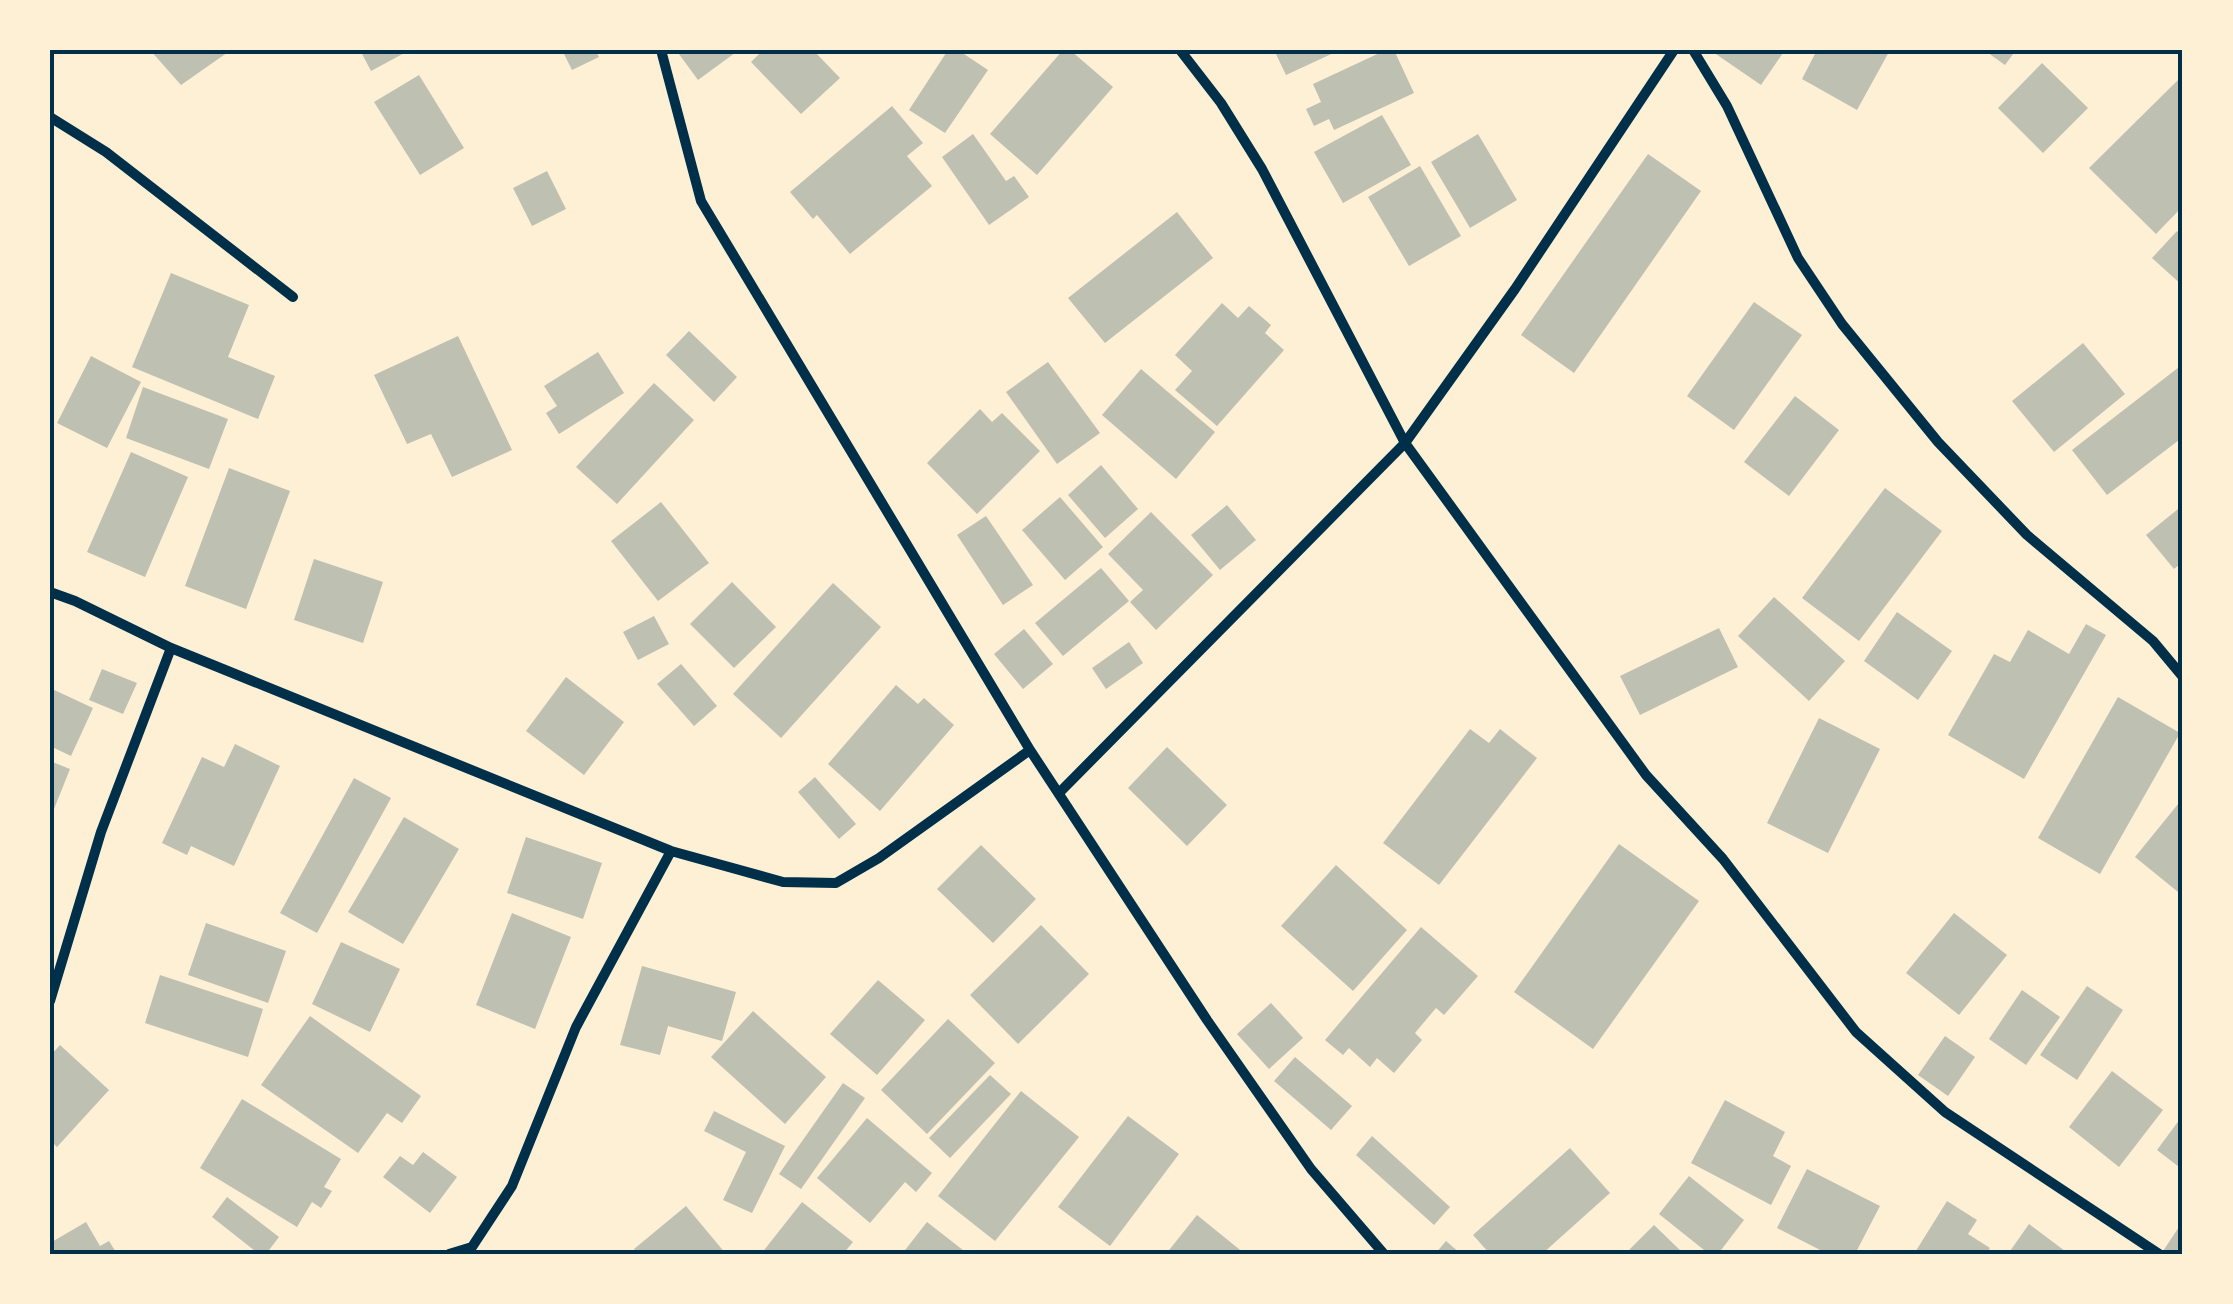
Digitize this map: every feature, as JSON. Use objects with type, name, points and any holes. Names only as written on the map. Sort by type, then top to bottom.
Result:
[{"type":"street","points":[[661,50],[701,201],[1030,750],[1259,1094],[1312,1169],[1384,1254]]},
{"type":"street","points":[[1180,50],[1221,103],[1262,169],[1405,442],[1646,775],[1723,859],[1856,1032],[1945,1112],[2159,1254]]},
{"type":"street","points":[[1060,792],[1405,442],[1494,320],[1674,50]]},
{"type":"street","points":[[1693,50],[1727,106],[1798,258],[1842,324],[1938,442],[2027,535],[2153,641],[2183,677]]},
{"type":"street","points":[[50,117],[106,152],[292,297]]},
{"type":"street","points":[[50,592],[171,648],[671,851],[782,882],[836,882],[880,858],[1030,750]]},
{"type":"street","points":[[50,1001],[101,832],[171,648]]},
{"type":"street","points":[[449,1254],[472,1248],[512,1186],[576,1027],[671,851]]},
{"type":"building","points":[[150,50],[231,50],[181,85]]},
{"type":"building","points":[[360,50],[410,50],[371,71]]},
{"type":"building","points":[[562,50],[595,50],[599,57],[572,70]]},
{"type":"building","points":[[676,50],[739,50],[698,80]]},
{"type":"building","points":[[763,50],[813,50],[840,78],[801,114],[751,62]]},
{"type":"building","points":[[948,50],[958,50],[988,70],[945,133],[909,110]]},
{"type":"building","points":[[1063,50],[1070,50],[1113,87],[1037,175],[990,134]]},
{"type":"building","points":[[1274,50],[1340,50],[1286,75]]},
{"type":"building","points":[[1386,50],[1394,50],[1414,93],[1334,130],[1329,119],[1314,126],[1306,109],[1321,102],[1313,84]]},
{"type":"building","points":[[1710,50],[1785,50],[1761,85]]},
{"type":"building","points":[[1817,50],[1890,50],[1857,110],[1802,79]]},
{"type":"building","points":[[1984,50],[2016,50],[2005,65]]},
{"type":"building","points":[[2042,63],[2088,108],[2043,153],[1998,108]]},
{"type":"building","points":[[419,75],[464,148],[420,175],[374,102]]},
{"type":"building","points":[[2179,79],[2183,84],[2183,206],[2156,234],[2089,168]]},
{"type":"building","points":[[892,106],[923,143],[907,156],[932,186],[850,254],[817,215],[813,219],[790,192]]},
{"type":"building","points":[[1382,115],[1411,165],[1343,203],[1314,152]]},
{"type":"building","points":[[973,134],[1006,181],[1014,176],[1029,197],[989,225],[942,157]]},
{"type":"building","points":[[1478,134],[1517,200],[1470,228],[1431,162]]},
{"type":"building","points":[[1648,154],[1701,191],[1574,373],[1521,335]]},
{"type":"building","points":[[1420,166],[1461,236],[1409,266],[1368,197]]},
{"type":"building","points":[[547,171],[566,209],[532,226],[513,188]]},
{"type":"building","points":[[1177,212],[1213,258],[1105,343],[1068,298]]},
{"type":"building","points":[[2177,231],[2183,237],[2183,286],[2152,258]]},
{"type":"building","points":[[171,273],[249,305],[228,357],[275,376],[258,419],[132,367]]},
{"type":"building","points":[[1754,302],[1802,335],[1734,430],[1687,396]]},
{"type":"building","points":[[1222,303],[1238,318],[1249,306],[1271,325],[1265,333],[1284,350],[1217,426],[1175,390],[1192,371],[1175,355]]},
{"type":"building","points":[[689,331],[737,377],[714,402],[666,355]]},
{"type":"building","points":[[458,336],[512,450],[452,477],[431,434],[407,444],[374,375]]},
{"type":"building","points":[[2083,343],[2125,394],[2054,452],[2012,401]]},
{"type":"building","points":[[598,352],[624,393],[559,434],[546,413],[557,406],[544,386]]},
{"type":"building","points":[[91,356],[141,382],[107,448],[57,423]]},
{"type":"building","points":[[1048,362],[1100,433],[1057,464],[1006,392]]},
{"type":"building","points":[[2183,364],[2183,437],[2107,495],[2072,450]]},
{"type":"building","points":[[1141,369],[1215,432],[1176,479],[1102,415]]},
{"type":"building","points":[[654,383],[694,420],[617,504],[576,467]]},
{"type":"building","points":[[143,387],[228,419],[209,469],[126,438]]},
{"type":"building","points":[[1795,396],[1839,430],[1789,496],[1744,462]]},
{"type":"building","points":[[980,409],[992,422],[1002,413],[1040,451],[977,514],[927,463]]},
{"type":"building","points":[[131,452],[188,477],[145,577],[87,552]]},
{"type":"building","points":[[1101,465],[1138,509],[1105,538],[1068,495]]},
{"type":"building","points":[[229,468],[290,491],[246,609],[185,586]]},
{"type":"building","points":[[1885,488],[1942,531],[1859,641],[1802,598]]},
{"type":"building","points":[[1060,497],[1103,547],[1065,580],[1022,530]]},
{"type":"building","points":[[661,502],[709,563],[658,601],[611,541]]},
{"type":"building","points":[[1227,505],[1256,540],[1220,570],[1191,535]]},
{"type":"building","points":[[2183,505],[2183,562],[2174,569],[2146,535]]},
{"type":"building","points":[[1151,512],[1213,575],[1156,630],[1130,602],[1143,590],[1108,554]]},
{"type":"building","points":[[986,516],[1033,585],[1003,605],[957,535]]},
{"type":"building","points":[[314,559],[383,582],[363,643],[294,620]]},
{"type":"building","points":[[1101,568],[1129,601],[1063,656],[1035,623]]},
{"type":"building","points":[[732,582],[776,627],[734,668],[690,624]]},
{"type":"building","points":[[833,583],[881,627],[781,738],[733,694]]},
{"type":"building","points":[[1774,597],[1845,661],[1809,701],[1738,636]]},
{"type":"building","points":[[1897,612],[1952,651],[1918,700],[1864,661]]},
{"type":"building","points":[[654,616],[669,644],[638,660],[623,632]]},
{"type":"building","points":[[2086,624],[2106,635],[2024,779],[1948,735],[1994,654],[2010,662],[2028,630],[2069,654]]},
{"type":"building","points":[[1719,628],[1738,667],[1640,715],[1620,676]]},
{"type":"building","points":[[1024,629],[1053,664],[1023,689],[994,654]]},
{"type":"building","points":[[1129,642],[1143,663],[1106,689],[1092,668]]},
{"type":"building","points":[[681,664],[717,706],[694,726],[657,684]]},
{"type":"building","points":[[102,669],[137,683],[123,714],[89,700]]},
{"type":"building","points":[[566,677],[624,722],[584,775],[526,731]]},
{"type":"building","points":[[896,685],[918,704],[924,698],[954,725],[880,811],[828,764]]},
{"type":"building","points":[[50,688],[93,708],[71,756],[50,746]]},
{"type":"building","points":[[2118,697],[2180,733],[2100,874],[2038,838]]},
{"type":"building","points":[[1819,718],[1880,749],[1828,853],[1767,823]]},
{"type":"building","points":[[1470,729],[1489,743],[1500,729],[1537,758],[1439,885],[1383,843]]},
{"type":"building","points":[[235,744],[280,766],[234,866],[191,846],[187,855],[162,843],[202,757],[224,767]]},
{"type":"building","points":[[1167,747],[1227,805],[1187,846],[1128,788]]},
{"type":"building","points":[[50,761],[70,769],[50,819]]},
{"type":"building","points":[[815,777],[856,824],[839,839],[798,792]]},
{"type":"building","points":[[354,778],[391,798],[317,933],[280,913]]},
{"type":"building","points":[[2183,798],[2183,896],[2135,857]]},
{"type":"building","points":[[404,817],[459,849],[403,944],[348,912]]},
{"type":"building","points":[[526,837],[602,863],[583,919],[507,893]]},
{"type":"building","points":[[1619,844],[1699,901],[1593,1049],[1514,992]]},
{"type":"building","points":[[981,845],[1036,899],[993,943],[937,889]]},
{"type":"building","points":[[1336,865],[1407,930],[1353,991],[1281,926]]},
{"type":"building","points":[[512,913],[571,937],[535,1029],[476,1005]]},
{"type":"building","points":[[1954,913],[2007,955],[1959,1015],[1906,973]]},
{"type":"building","points":[[206,923],[286,951],[268,1003],[188,975]]},
{"type":"building","points":[[1041,925],[1089,974],[1018,1044],[970,995]]},
{"type":"building","points":[[1421,927],[1478,976],[1444,1015],[1436,1008],[1415,1033],[1422,1040],[1394,1073],[1377,1058],[1370,1067],[1349,1048],[1343,1055],[1325,1040]]},
{"type":"building","points":[[341,942],[400,969],[370,1032],[312,1004]]},
{"type":"building","points":[[642,966],[736,992],[722,1041],[668,1026],[660,1055],[620,1045]]},
{"type":"building","points":[[160,975],[263,1009],[248,1057],[145,1023]]},
{"type":"building","points":[[878,980],[925,1020],[877,1075],[830,1034]]},
{"type":"building","points":[[2087,986],[2123,1010],[2077,1080],[2040,1055]]},
{"type":"building","points":[[2022,990],[2060,1017],[2026,1065],[1989,1039]]},
{"type":"building","points":[[1271,1003],[1303,1038],[1269,1069],[1237,1034]]},
{"type":"building","points":[[753,1011],[826,1077],[785,1124],[711,1057]]},
{"type":"building","points":[[310,1016],[421,1096],[402,1123],[387,1113],[358,1153],[261,1085]]},
{"type":"building","points":[[948,1019],[995,1063],[927,1134],[881,1090]]},
{"type":"building","points":[[1945,1036],[1975,1057],[1948,1096],[1918,1075]]},
{"type":"building","points":[[60,1045],[109,1090],[57,1147],[50,1140],[50,1056]]},
{"type":"building","points":[[1295,1057],[1352,1106],[1331,1130],[1274,1081]]},
{"type":"building","points":[[2112,1071],[2163,1110],[2119,1167],[2069,1127]]},
{"type":"building","points":[[990,1075],[1011,1094],[950,1158],[929,1138]]},
{"type":"building","points":[[843,1083],[865,1098],[801,1189],[779,1174]]},
{"type":"building","points":[[1021,1091],[1079,1137],[995,1241],[938,1196]]},
{"type":"building","points":[[242,1099],[341,1159],[324,1187],[332,1191],[321,1208],[312,1202],[297,1227],[200,1168]]},
{"type":"building","points":[[1725,1100],[1785,1132],[1773,1156],[1791,1166],[1771,1205],[1691,1163]]},
{"type":"building","points":[[714,1111],[785,1146],[752,1213],[723,1200],[746,1152],[704,1131]]},
{"type":"building","points":[[2183,1115],[2183,1170],[2157,1150]]},
{"type":"building","points":[[1128,1116],[1179,1154],[1110,1246],[1058,1207]]},
{"type":"building","points":[[867,1118],[932,1173],[916,1192],[905,1182],[870,1223],[817,1178]]},
{"type":"building","points":[[1372,1136],[1450,1207],[1434,1225],[1356,1155]]},
{"type":"building","points":[[1570,1148],[1610,1193],[1542,1254],[1490,1254],[1473,1235]]},
{"type":"building","points":[[423,1152],[457,1177],[430,1213],[383,1177],[400,1156],[413,1165]]},
{"type":"building","points":[[1807,1169],[1880,1206],[1855,1254],[1828,1254],[1777,1228]]},
{"type":"building","points":[[1689,1176],[1744,1220],[1718,1254],[1709,1254],[1659,1214]]},
{"type":"building","points":[[227,1197],[279,1237],[266,1254],[259,1254],[212,1217]]},
{"type":"building","points":[[1947,1201],[1977,1220],[1968,1234],[1990,1248],[1986,1254],[1914,1254]]},
{"type":"building","points":[[802,1202],[853,1242],[843,1254],[761,1254]]},
{"type":"building","points":[[686,1206],[726,1254],[638,1254],[634,1249]]},
{"type":"building","points":[[1197,1215],[1245,1254],[1166,1254]]},
{"type":"building","points":[[2183,1221],[2183,1254],[2168,1254],[2163,1251]]},
{"type":"building","points":[[86,1222],[100,1246],[109,1241],[117,1254],[50,1254],[50,1243]]},
{"type":"building","points":[[927,1222],[968,1254],[902,1254]]},
{"type":"building","points":[[2029,1224],[2069,1254],[2008,1254]]},
{"type":"building","points":[[1654,1225],[1684,1254],[1625,1254]]},
{"type":"building","points":[[1446,1241],[1461,1254],[1435,1254]]}]
